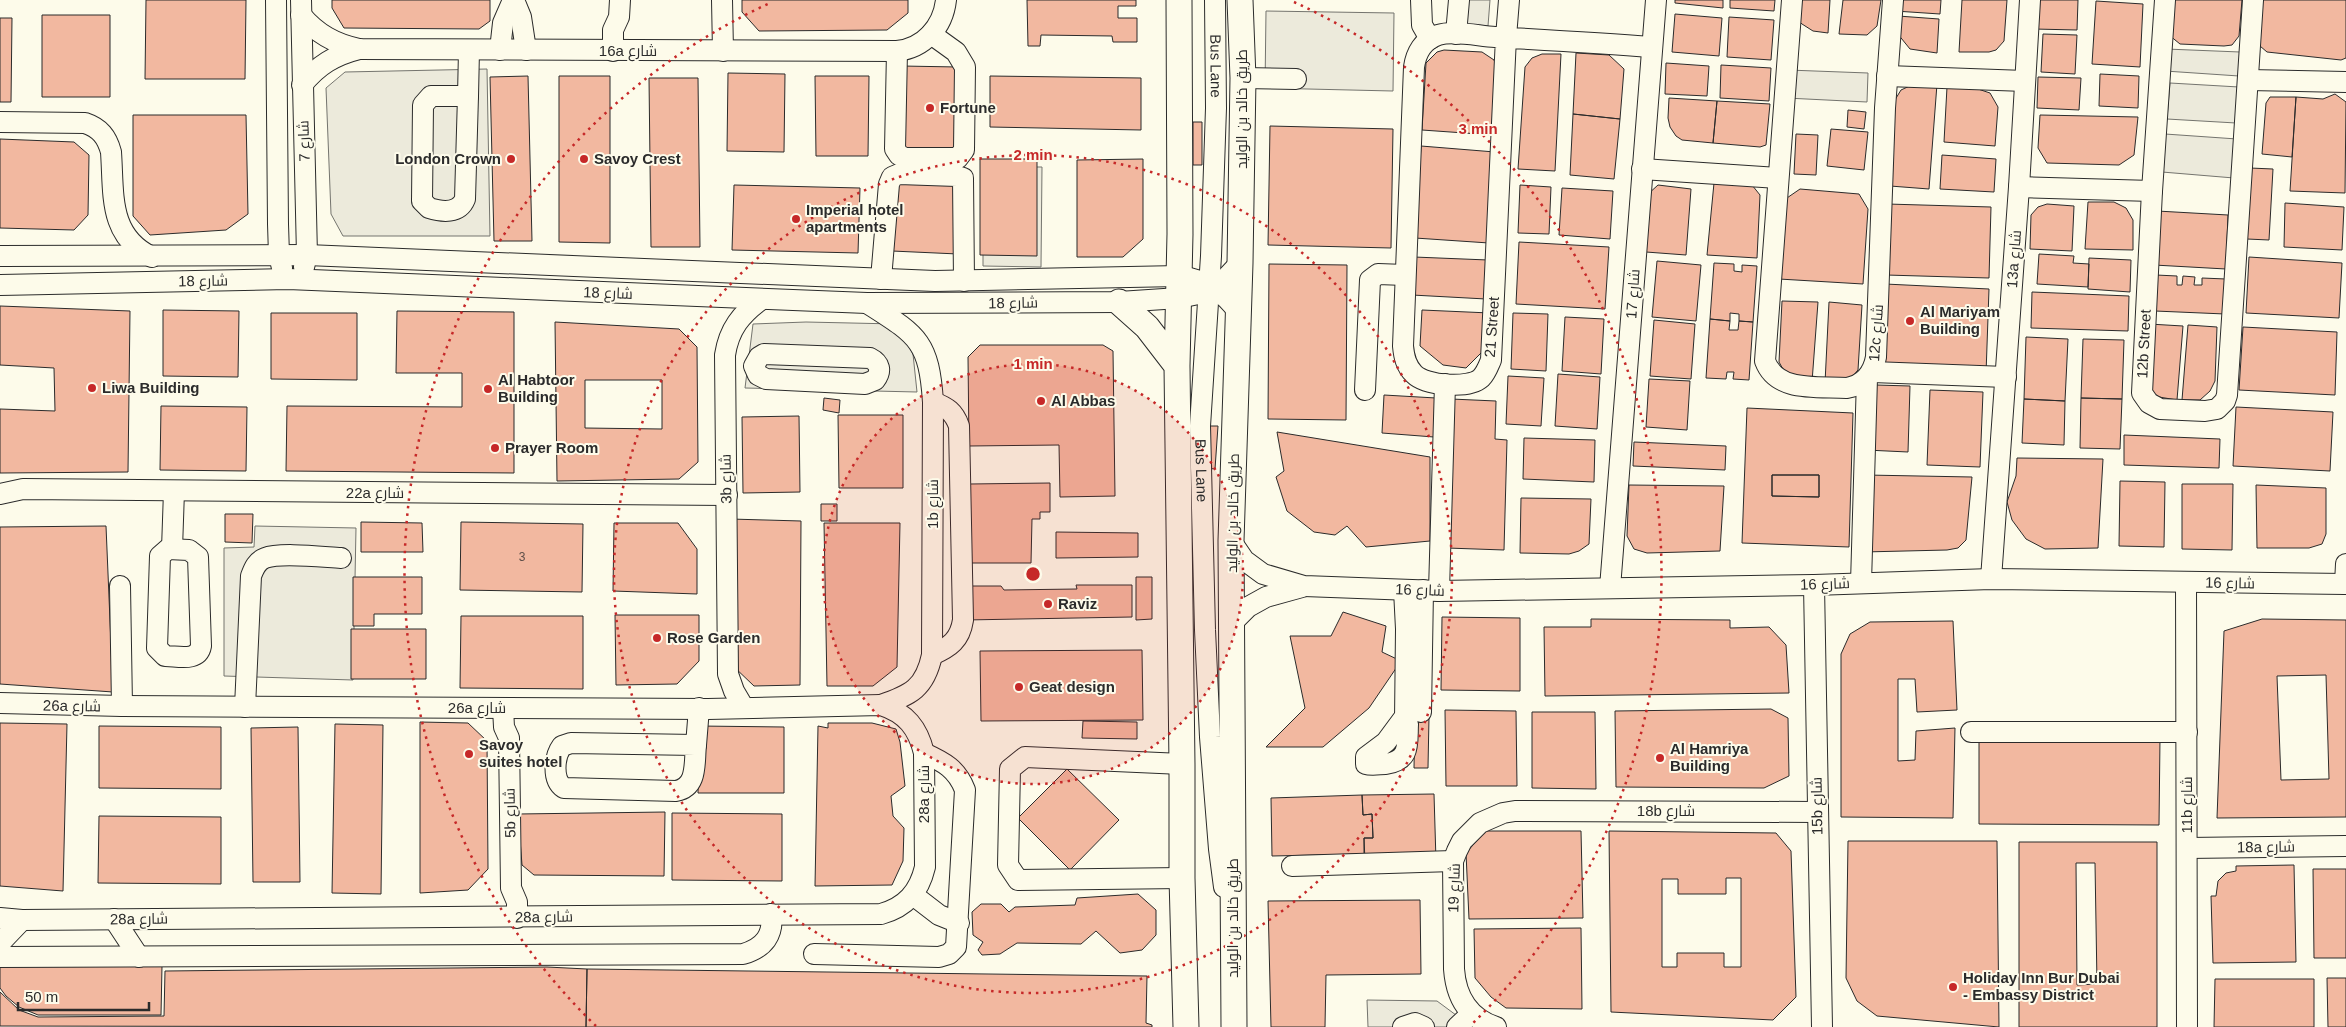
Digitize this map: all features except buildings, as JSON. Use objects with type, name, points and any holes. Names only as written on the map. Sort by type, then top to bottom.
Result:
[{"type":"main road","points":[[1180,0],[1177,366],[1182,878],[1186,1027]]},
{"type":"main road","name":"طريق خالد بن الوليد","points":[[1234,1027],[1231,541],[1240,263],[1243,78],[1240,0]]},
{"type":"main road","points":[[1119,302],[1152,333],[1177,366]]},
{"type":"street","name":"شارع 7","points":[[276,0],[279,255],[280,264],[292,279],[305,264],[307,255],[301,8]]},
{"type":"street","points":[[500,50],[503,24],[513,0]]},
{"type":"street","points":[[513,0],[521,16],[526,50]]},
{"type":"street","points":[[722,0],[723,51]]},
{"type":"street","points":[[931,34],[956,52],[966,68],[964,150],[958,158],[905,158],[896,152],[895,149],[897,51],[914,47],[931,34],[940,23],[946,0]]},
{"type":"street","name":"Bus Lane","points":[[1215,0],[1216,108],[1211,287],[1200,426],[1205,630],[1210,737],[1219,849],[1233,942]]},
{"type":"street","points":[[1421,0],[1422,25],[1430,39],[1438,35],[1456,34],[1652,46]]},
{"type":"street","points":[[1456,34],[1459,0]]},
{"type":"street","name":"21 Street","points":[[1430,39],[1419,50],[1414,67],[1405,275],[1404,357],[1408,367],[1415,376],[1424,382],[1464,385],[1482,377],[1491,360],[1509,0]]},
{"type":"street","name":"شارع 17","points":[[1610,588],[1656,0]]},
{"type":"street","name":"12c شارع","points":[[1792,0],[1764,352],[1768,369],[1781,381],[1789,384],[1847,388],[1854,387],[1870,375],[1876,357],[1887,76],[1893,0]]},
{"type":"street","name":"13a شارع","points":[[1991,579],[2019,187],[2030,0]]},
{"type":"street","name":"12b Street","points":[[2165,0],[2152,191],[2142,393],[2149,403],[2160,409],[2211,411],[2222,406],[2227,395],[2253,0]]},
{"type":"street","name":"16a شارع","points":[[301,8],[320,34],[333,41],[359,49],[897,51]]},
{"type":"street","points":[[618,51],[624,27],[619,8]]},
{"type":"street","name":"16a شارع","points":[[302,86],[311,74],[333,58],[359,49]]},
{"type":"street","points":[[468,96],[431,96],[424,101],[422,196],[425,205],[429,208],[455,210],[460,208],[465,199],[468,96],[469,50]]},
{"type":"street","points":[[1887,76],[2025,82]]},
{"type":"street","points":[[1243,78],[1296,80]]},
{"type":"street","points":[[2248,80],[2346,82]]},
{"type":"street","points":[[0,122],[85,123],[95,127],[102,133],[108,142],[111,152],[116,214],[119,225],[132,245],[152,257]]},
{"type":"street","points":[[1642,170],[1778,178]]},
{"type":"street","points":[[881,279],[888,184],[898,174],[957,176],[963,178],[964,281]]},
{"type":"street","points":[[2019,187],[2152,191]]},
{"type":"street","name":"شارع 18","points":[[0,256],[307,255],[881,279],[1179,287]]},
{"type":"street","points":[[1211,287],[1224,280],[1240,263]]},
{"type":"street","points":[[1365,390],[1370,280],[1378,274],[1405,275]]},
{"type":"street","name":"شارع 18","points":[[0,285],[292,279],[867,303],[1119,302],[1179,287],[1191,278],[1224,294],[1239,313]]},
{"type":"street","name":"3b شارع","points":[[744,708],[734,691],[728,674],[725,369],[727,344],[736,323],[742,314],[762,299]]},
{"type":"street","name":"1b شارع","points":[[867,303],[899,323],[916,340],[923,350],[931,372],[932,655],[929,671],[921,684],[911,693],[881,705]]},
{"type":"street","points":[[725,369],[755,371],[761,378],[766,380],[865,384],[875,380],[879,370],[878,365],[870,358],[769,354],[759,357],[756,361],[755,371]]},
{"type":"street","points":[[1860,583],[1870,375],[2006,377]]},
{"type":"street","points":[[1413,716],[1422,590],[1445,384]]},
{"type":"street","points":[[932,402],[945,406],[959,426],[963,620],[958,637],[952,644],[932,655]]},
{"type":"street","points":[[1180,575],[1200,426]]},
{"type":"street","name":"22a شارع","points":[[0,484],[23,489],[174,492],[726,495]]},
{"type":"street","name":"22a شارع","points":[[0,494],[23,489]]},
{"type":"street","points":[[172,549],[174,492]]},
{"type":"street","name":"شارع 16","points":[[1231,541],[1244,560],[1263,574],[1304,586],[1422,590],[1610,588],[1991,579],[2345,584]]},
{"type":"street","points":[[172,549],[189,550],[198,557],[201,646],[199,652],[194,656],[166,656],[160,652],[157,645],[160,556],[164,550],[172,549]]},
{"type":"street","points":[[245,707],[251,576],[254,568],[259,561],[274,556],[341,558]]},
{"type":"street","points":[[2345,584],[2346,564]]},
{"type":"street","name":"11b شارع","points":[[2186,582],[2187,1027]]},
{"type":"street","name":"15b شارع","points":[[1814,584],[1822,1027]]},
{"type":"street","points":[[120,586],[122,706]]},
{"type":"street","name":"شارع 16","points":[[1233,622],[1248,607],[1266,597],[1304,586]]},
{"type":"street","name":"3b شارع","points":[[703,708],[720,693],[728,674]]},
{"type":"street","name":"26a شارع","points":[[1,705],[509,708],[744,708],[881,705],[900,713],[914,727],[921,738],[924,752]]},
{"type":"street","name":"5b شارع","points":[[509,708],[515,726],[509,738],[511,888],[504,901],[509,918]]},
{"type":"street","points":[[696,745],[571,743],[562,746],[559,750],[556,776],[560,785],[569,788],[682,790],[687,787],[693,778],[696,745],[703,708]]},
{"type":"street","points":[[1971,732],[2187,732]]},
{"type":"street","points":[[814,954],[944,956],[956,947],[959,923],[965,790],[961,778],[954,769],[924,752]]},
{"type":"street","name":"28a شارع","points":[[0,918],[22,920],[509,918],[881,914],[904,904],[914,895],[921,882],[925,866],[924,752]]},
{"type":"street","points":[[1182,764],[1024,757],[1010,769],[1008,865],[1018,880],[1182,878]]},
{"type":"street","name":"18b شارع","points":[[1515,811],[1817,812]]},
{"type":"street","name":"شارع 19","points":[[1464,1021],[1461,1001],[1455,986],[1453,861],[1462,841],[1475,827],[1491,817],[1515,811]]},
{"type":"street","name":"18a شارع","points":[[2187,848],[2346,846]]},
{"type":"street","points":[[1292,866],[1453,861]]},
{"type":"street","points":[[914,895],[939,915],[959,923]]},
{"type":"street","points":[[0,957],[743,954],[754,951],[763,945],[770,936],[771,914]]},
{"type":"street","points":[[114,919],[139,957]]},
{"type":"street","points":[[0,943],[22,920]]},
{"type":"street","points":[[1464,1021],[1496,1027]]},
{"type":"street","points":[[1403,1027],[1415,1023],[1424,1027]]},
{"type":"shaded area","points":[[1464,0],[1490,0],[1488,26],[1462,25]]},
{"type":"shaded area","points":[[1266,11],[1394,13],[1393,91],[1265,88]]},
{"type":"shaded area","points":[[2166,49],[2240,52],[2239,76],[2165,71]]},
{"type":"shaded area","points":[[487,69],[490,236],[343,236],[331,214],[326,88],[345,72]]},
{"type":"shaded area","points":[[1788,70],[1868,73],[1867,102],[1786,98]]},
{"type":"shaded area","points":[[2170,83],[2239,87],[2236,123],[2167,119]]},
{"type":"shaded area","points":[[2165,134],[2237,139],[2234,178],[2162,172]]},
{"type":"shaded area","points":[[983,167],[1042,167],[1041,267],[983,266]]},
{"type":"shaded area","points":[[806,322],[896,324],[913,354],[917,392],[745,388],[753,324]]},
{"type":"shaded area","points":[[255,526],[356,528],[353,680],[224,676],[224,548],[254,547]]},
{"type":"shaded area","points":[[1367,1000],[1437,1001],[1460,1018],[1468,1027],[1368,1027]]},
{"type":"place","name":"Fortune","points":[[930,108]]},
{"type":"place","name":"London Crown","points":[[511,159]]},
{"type":"place","name":"Savoy Crest","points":[[584,159]]},
{"type":"place","name":"Imperial hotel apartments","points":[[796,219]]},
{"type":"place","name":"Al Mariyam Building","points":[[1910,321]]},
{"type":"place","name":"Liwa Building","points":[[92,388]]},
{"type":"place","name":"Al Habtoor Building","points":[[488,389]]},
{"type":"place","name":"Al Abbas","points":[[1041,401]]},
{"type":"place","name":"Prayer Room","points":[[495,448]]},
{"type":"place","name":"Raviz","points":[[1048,604]]},
{"type":"place","name":"Rose Garden","points":[[657,638]]},
{"type":"place","name":"Geat design","points":[[1019,687]]},
{"type":"place","name":"Savoy suites hotel","points":[[469,754]]},
{"type":"place","name":"Al Hamriya Building","points":[[1660,758]]},
{"type":"place","name":"Holiday Inn Bur Dubai - Embassy District","points":[[1953,987]]}]
